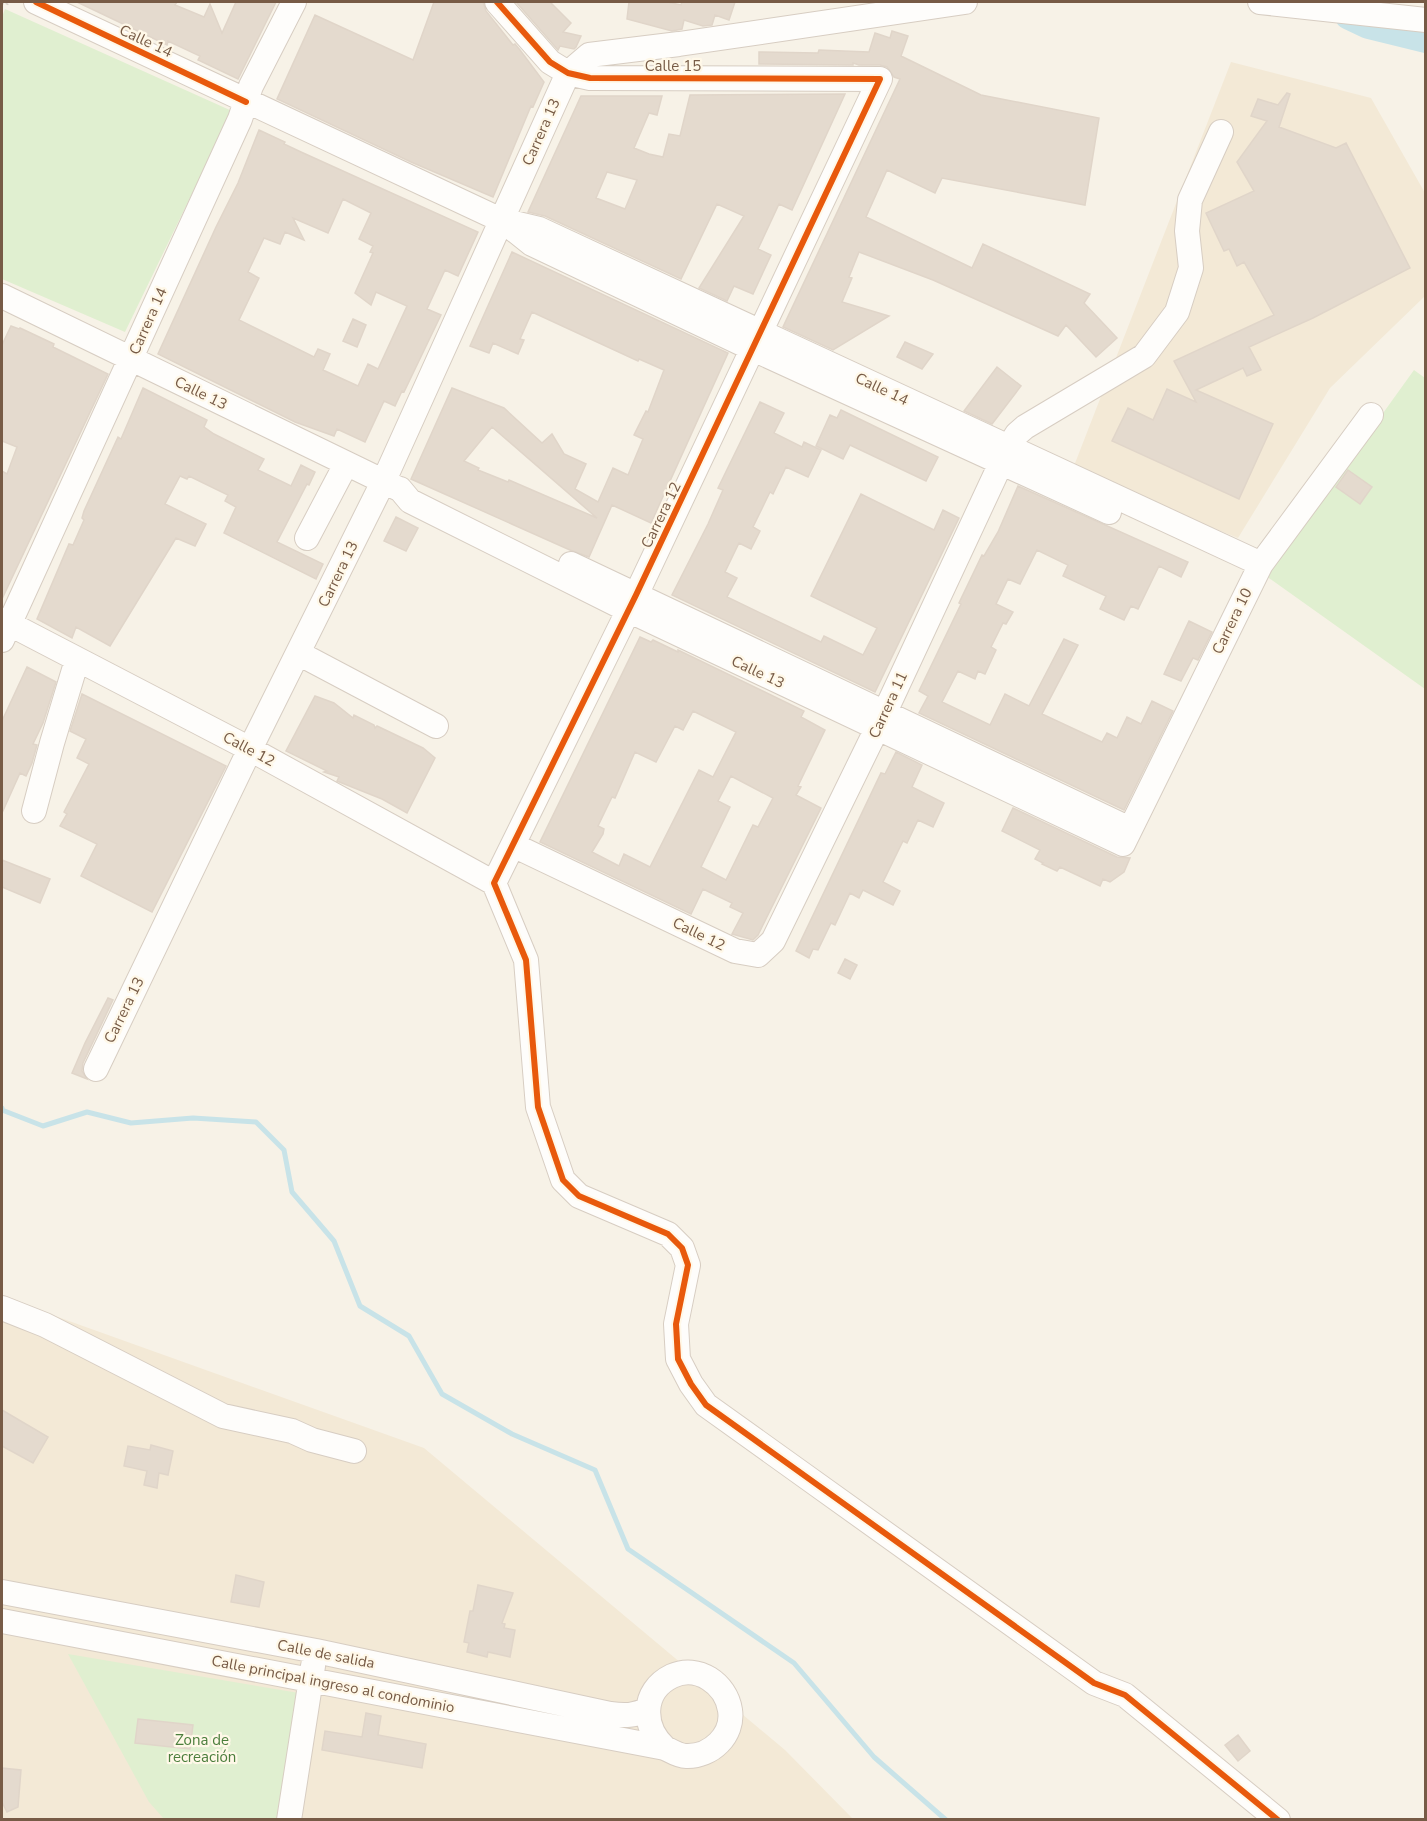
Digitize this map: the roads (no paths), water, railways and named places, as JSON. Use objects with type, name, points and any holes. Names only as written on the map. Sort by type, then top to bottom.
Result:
[{"type":"street","name":"Calle 14","points":[[36,2],[501,220],[532,244],[757,340],[1257,571]]},
{"type":"street","name":"Carrera 14","points":[[4,628],[130,359],[246,102],[251,86],[294,2]]},
{"type":"street","name":"Calle 15","points":[[496,2],[550,62],[568,73],[590,78],[880,79]]},
{"type":"street","name":"Calle 15","points":[[568,73],[589,55],[702,41],[965,2]]},
{"type":"street","points":[[1260,2],[1416,19]]},
{"type":"street","name":"Carrera 13","points":[[96,1069],[298,653],[391,486],[501,220],[568,73]]},
{"type":"street","name":"Carrera 12","points":[[494,883],[632,603],[880,79]]},
{"type":"street","name":"Carrera 11","points":[[758,955],[773,941],[1017,434],[1144,356],[1177,312],[1191,268],[1187,231],[1190,200],[1221,132]]},
{"type":"street","name":"Calle 13","points":[[2,296],[391,486],[410,501],[632,603],[1126,837]]},
{"type":"street","name":"Carrera 10","points":[[1126,837],[1257,571],[1371,415]]},
{"type":"street","points":[[307,538],[346,464]]},
{"type":"street","name":"Calle 12","points":[[4,628],[77,660],[250,749],[494,883]]},
{"type":"street","points":[[298,653],[436,726]]},
{"type":"street","points":[[34,811],[77,660]]},
{"type":"street","name":"Calle 12","points":[[513,845],[735,951],[758,955]]},
{"type":"street","points":[[494,883],[526,960],[538,1107],[563,1180],[579,1196],[668,1234],[682,1248],[688,1265],[676,1324],[678,1359],[706,1406],[1094,1683],[1125,1695],[1278,1820]]},
{"type":"street","points":[[2,1308],[45,1325],[223,1416],[292,1431],[312,1440],[354,1451]]},
{"type":"street","name":"Calle de salida","points":[[2,1592],[316,1652],[610,1714],[637,1715],[648,1709]]},
{"type":"street","name":"Calle principal ingreso al condominio","points":[[2,1621],[665,1748]]},
{"type":"street","points":[[289,1820],[316,1652]]},
{"type":"street","points":[[694,1673],[715,1681],[728,1698],[731,1719],[723,1740],[706,1753],[685,1756],[665,1748],[651,1731],[648,1709],[656,1689],[673,1676],[694,1673]]},
{"type":"waterway","points":[[1350,14],[1369,23],[1426,37]]},
{"type":"waterway","points":[[2,1108],[2,1110],[43,1126],[87,1112],[131,1123],[193,1118],[256,1122],[284,1150],[292,1192],[334,1241],[360,1306],[409,1336],[442,1394],[512,1434],[595,1470],[628,1549],[794,1663],[874,1757],[946,1820]]},
{"type":"park label","name":"Zona de recreación","points":[[202,1748]]}]
